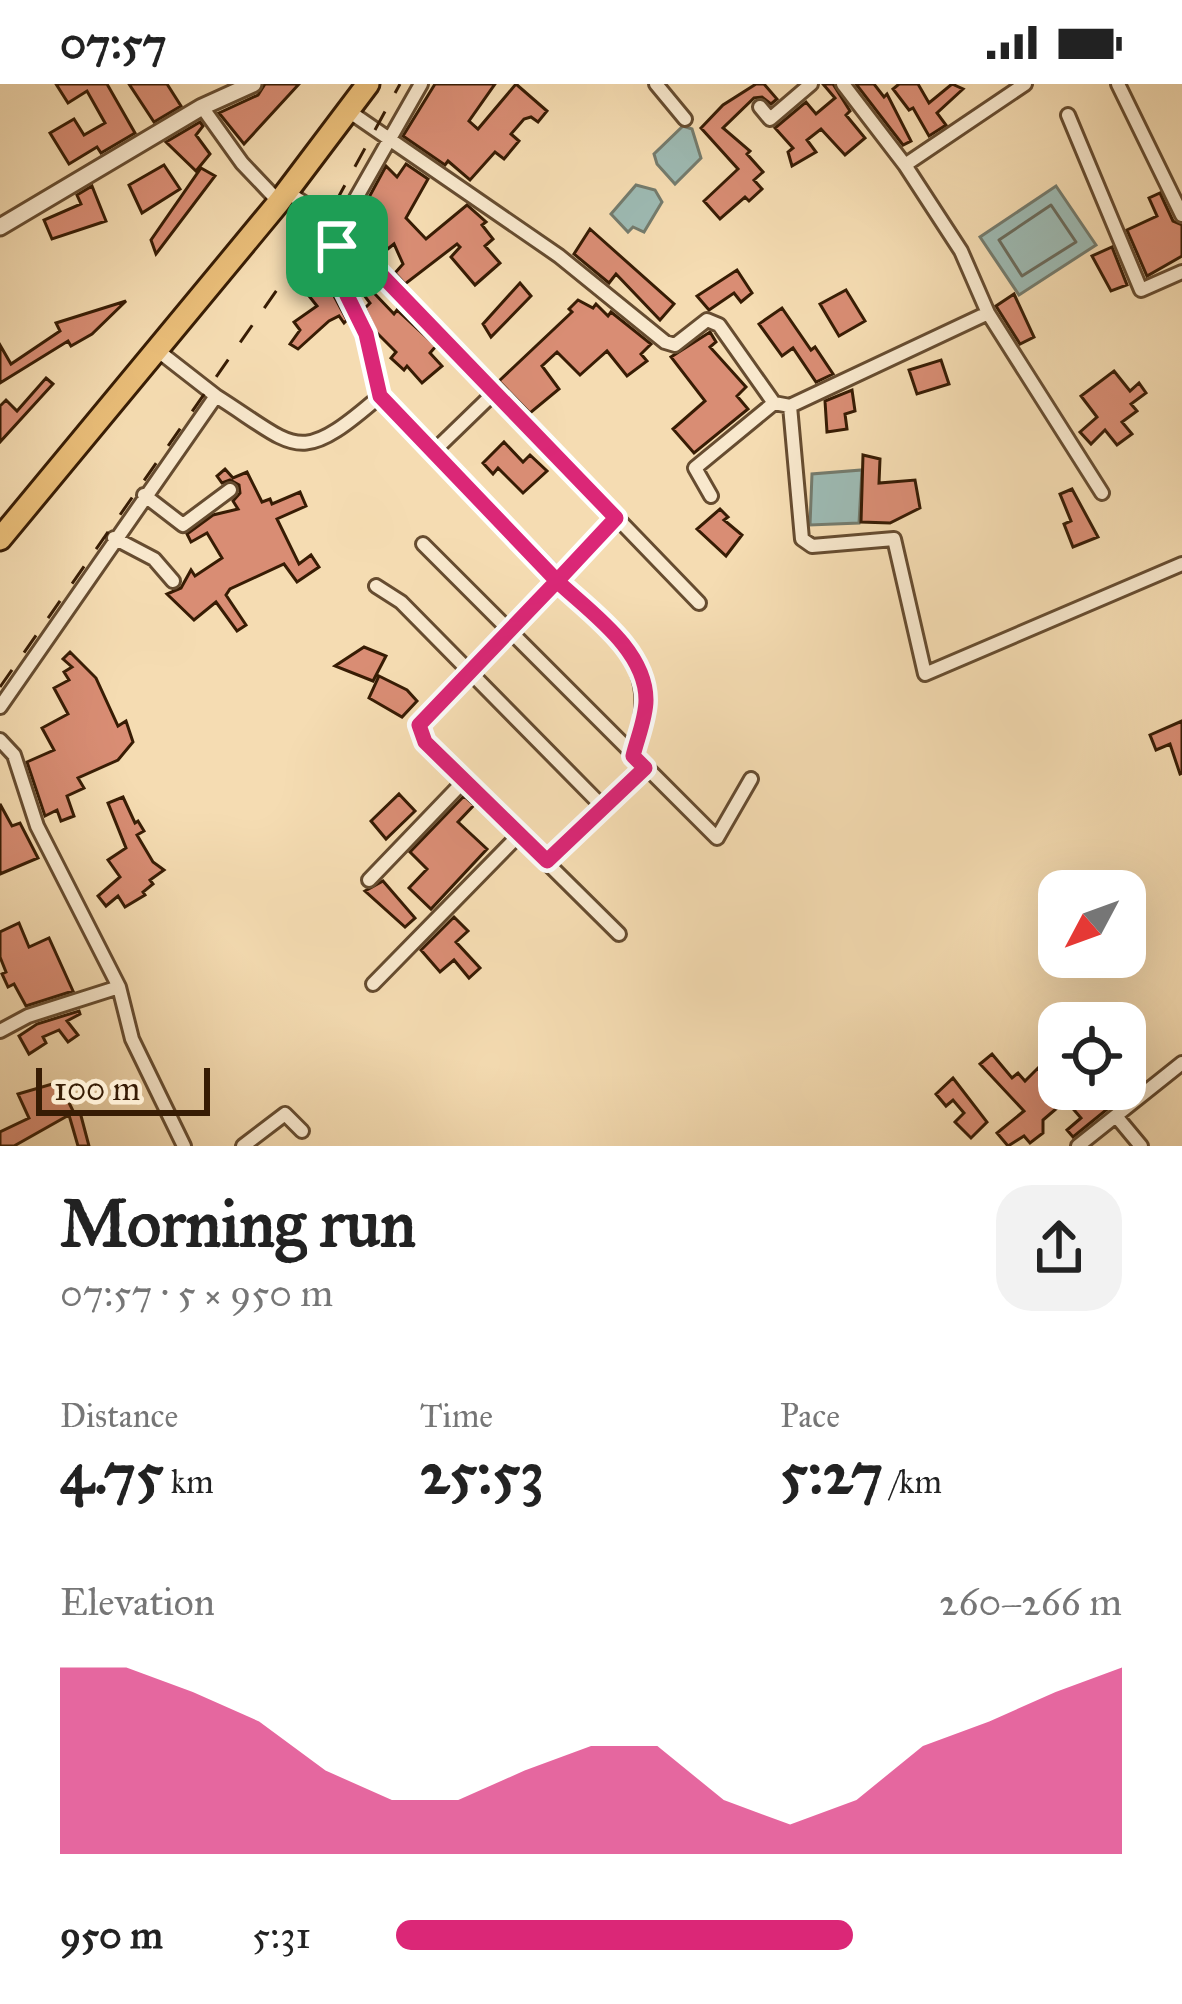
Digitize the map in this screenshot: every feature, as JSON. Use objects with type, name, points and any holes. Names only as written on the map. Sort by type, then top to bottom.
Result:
[{"type":"highway","points":[[0,539],[283,197],[368,84]]},
{"type":"street","points":[[0,226],[202,107],[253,84]]},
{"type":"street","points":[[421,84],[338,230],[331,263],[366,334],[380,396],[624,645],[638,666],[646,702],[633,756]]},
{"type":"street","points":[[656,84],[685,119]]},
{"type":"street","points":[[760,107],[770,119],[811,84]]},
{"type":"street","points":[[843,84],[905,165],[961,251],[988,313],[1102,493]]},
{"type":"street","points":[[905,165],[1025,84]]},
{"type":"street","points":[[1118,84],[1182,214]]},
{"type":"street","points":[[202,107],[242,163],[283,197],[338,230],[699,603]]},
{"type":"street","points":[[350,112],[559,256],[665,342],[675,345],[707,320],[719,325],[774,403],[790,406],[988,313]]},
{"type":"street","points":[[1068,115],[1141,290],[1182,272]]},
{"type":"street","points":[[158,350],[271,436],[292,443],[315,442],[340,431],[380,396]]},
{"type":"street","points":[[434,452],[496,391]]},
{"type":"street","points":[[0,706],[216,396]]},
{"type":"street","points":[[711,496],[695,468],[774,403]]},
{"type":"street","points":[[790,406],[802,539],[812,546],[894,539],[925,674],[1182,564]]},
{"type":"street","points":[[144,495],[183,524],[230,490]]},
{"type":"street","points":[[616,518],[419,725],[425,742],[619,934]]},
{"type":"street","points":[[114,538],[154,559],[173,581]]},
{"type":"street","points":[[423,544],[717,838],[751,779]]},
{"type":"street","points":[[376,586],[401,602],[603,807]]},
{"type":"street","points":[[0,740],[14,755],[38,826],[119,987],[132,1039],[184,1146]]},
{"type":"street","points":[[547,861],[645,768]]},
{"type":"street","points":[[369,880],[465,780]]},
{"type":"street","points":[[373,984],[520,834]]},
{"type":"street","points":[[0,1031],[28,1016],[119,987]]},
{"type":"street","points":[[1146,1092],[1182,1063]]},
{"type":"street","points":[[1078,1146],[1124,1110]]},
{"type":"street","points":[[243,1146],[285,1114],[302,1131]]},
{"type":"street","points":[[1116,1116],[1141,1146]]},
{"type":"water","points":[[683,126],[692,129],[701,158],[675,184],[654,154]]},
{"type":"water","points":[[636,185],[655,190],[662,202],[644,232],[633,227],[628,232],[611,214]]},
{"type":"water","points":[[1056,186],[1096,245],[1019,295],[980,237]]},
{"type":"water","points":[[862,470],[859,523],[810,525],[812,474]]},
{"type":"building","points":[[56,84],[107,84],[135,133],[101,153],[97,147],[69,164],[50,133],[74,119],[84,135],[105,123],[87,91],[68,103]]},
{"type":"building","points":[[129,84],[167,84],[181,106],[154,122]]},
{"type":"building","points":[[265,84],[299,84],[244,144],[219,113],[258,95]]},
{"type":"building","points":[[435,84],[495,84],[469,121],[478,129],[516,84],[547,111],[538,122],[524,119],[511,134],[519,141],[504,159],[495,152],[470,180],[448,161],[445,165],[403,136]]},
{"type":"building","points":[[756,84],[764,84],[777,99],[771,104],[762,97],[754,98],[723,128],[750,151],[747,154],[763,172],[754,180],[762,189],[720,219],[704,201],[738,169],[701,128],[723,105]]},
{"type":"building","points":[[823,84],[833,84],[850,111],[846,115],[865,138],[845,155],[821,129],[807,140],[816,152],[792,166],[788,152],[793,148],[775,128],[806,102],[816,114],[835,98]]},
{"type":"building","points":[[856,84],[874,84],[884,97],[887,94],[911,141],[903,145]]},
{"type":"building","points":[[899,84],[918,84],[929,103],[952,84],[963,89],[937,113],[946,125],[929,136],[913,108],[909,110],[893,89]]},
{"type":"building","points":[[200,122],[203,126],[196,135],[210,154],[196,171],[166,142]]},
{"type":"building","points":[[406,164],[428,179],[406,218],[426,239],[467,205],[486,222],[482,225],[493,239],[485,246],[500,263],[475,285],[451,257],[460,247],[457,244],[405,284],[395,273],[403,264],[394,244],[379,256],[357,233],[377,212],[367,201],[386,166],[397,177]]},
{"type":"building","points":[[164,165],[180,189],[142,213],[129,185]]},
{"type":"building","points":[[201,168],[215,176],[156,254],[151,240]]},
{"type":"building","points":[[92,186],[106,221],[52,239],[44,220],[81,204],[77,195]]},
{"type":"building","points":[[1160,193],[1173,221],[1182,225],[1182,256],[1147,276],[1127,230],[1157,216],[1149,198]]},
{"type":"building","points":[[590,229],[674,304],[660,320],[616,274],[609,283],[574,254]]},
{"type":"building","points":[[1112,247],[1127,285],[1111,291],[1092,256]]},
{"type":"building","points":[[343,256],[378,286],[373,292],[394,314],[397,310],[436,346],[430,353],[442,366],[422,383],[407,366],[404,370],[391,358],[396,352],[376,332],[365,308],[370,303],[348,274]]},
{"type":"building","points":[[320,270],[347,320],[344,323],[339,316],[329,321],[298,349],[290,344],[300,330],[294,322],[317,306],[309,296],[319,288],[310,278]]},
{"type":"building","points":[[737,270],[752,293],[741,302],[734,293],[709,310],[697,296]]},
{"type":"building","points":[[520,283],[531,296],[491,337],[483,324]]},
{"type":"building","points":[[846,290],[865,321],[839,336],[820,304]]},
{"type":"building","points":[[1014,294],[1034,337],[1020,344],[996,306]]},
{"type":"building","points":[[578,300],[593,308],[596,304],[608,316],[611,312],[651,344],[641,354],[647,361],[627,376],[607,351],[580,375],[557,352],[542,366],[559,389],[530,413],[499,381],[572,312],[569,309]]},
{"type":"building","points":[[126,301],[92,334],[71,346],[68,341],[0,383],[0,345],[11,364],[60,331],[56,323]]},
{"type":"building","points":[[782,308],[833,374],[816,382],[793,348],[782,356],[759,324]]},
{"type":"building","points":[[710,332],[716,342],[710,347],[746,387],[737,396],[748,409],[694,453],[673,429],[705,401],[671,357]]},
{"type":"building","points":[[941,360],[949,384],[917,394],[909,370]]},
{"type":"building","points":[[1114,371],[1130,391],[1139,383],[1146,393],[1131,404],[1137,411],[1122,422],[1132,434],[1117,445],[1105,430],[1091,444],[1080,432],[1097,417],[1081,396]]},
{"type":"building","points":[[46,378],[53,384],[0,442],[0,406],[6,400],[17,411]]},
{"type":"building","points":[[852,390],[855,411],[845,414],[847,429],[827,432],[825,401]]},
{"type":"building","points":[[504,442],[523,462],[530,455],[547,471],[523,493],[498,468],[493,474],[483,463]]},
{"type":"building","points":[[863,455],[880,459],[879,483],[915,480],[920,508],[890,523],[861,522]]},
{"type":"building","points":[[225,469],[233,478],[247,472],[262,502],[270,499],[272,504],[300,492],[306,506],[277,519],[299,564],[311,555],[319,567],[297,582],[284,564],[230,589],[226,595],[246,625],[237,631],[216,602],[194,620],[167,594],[181,588],[191,570],[195,576],[222,558],[207,533],[191,542],[187,534],[213,515],[238,509],[233,501],[240,493],[239,485],[230,480],[222,483],[217,476]]},
{"type":"building","points":[[1072,489],[1098,537],[1073,547],[1064,524],[1071,521],[1060,494]]},
{"type":"building","points":[[720,509],[728,517],[724,520],[742,535],[726,556],[697,529]]},
{"type":"building","points":[[364,647],[386,656],[373,681],[335,666]]},
{"type":"building","points":[[70,652],[96,678],[118,726],[126,721],[133,742],[118,760],[78,778],[84,788],[67,796],[74,816],[61,821],[57,810],[45,816],[27,762],[54,750],[42,728],[68,714],[54,688],[69,680],[64,672],[72,667],[63,659]]},
{"type":"building","points":[[379,676],[407,690],[417,701],[402,717],[369,698]]},
{"type":"building","points":[[1182,721],[1180,774],[1170,744],[1156,750],[1150,735]]},
{"type":"building","points":[[399,794],[415,811],[386,839],[371,821]]},
{"type":"building","points":[[464,796],[474,805],[458,822],[487,849],[431,909],[409,888],[427,869],[410,852]]},
{"type":"building","points":[[123,797],[144,831],[137,835],[153,862],[164,870],[150,880],[153,884],[145,895],[125,907],[118,896],[106,906],[98,896],[120,877],[108,860],[126,848],[108,803]]},
{"type":"building","points":[[0,804],[12,826],[20,823],[38,858],[0,874]]},
{"type":"building","points":[[383,881],[415,918],[405,927],[365,891]]},
{"type":"building","points":[[454,917],[468,931],[456,942],[480,968],[469,978],[454,960],[440,972],[421,950]]},
{"type":"building","points":[[19,923],[29,947],[49,938],[73,991],[26,1006],[14,984],[8,987],[2,974],[6,972],[0,957],[0,932]]},
{"type":"building","points":[[79,1011],[67,1021],[78,1035],[68,1042],[59,1030],[43,1037],[46,1043],[29,1054],[19,1036],[37,1024]]},
{"type":"building","points":[[992,1054],[1012,1078],[1018,1073],[1025,1081],[1038,1068],[1038,1110],[1055,1110],[1043,1120],[1043,1133],[1030,1143],[1024,1136],[1008,1146],[997,1133],[1024,1111],[980,1064]]},
{"type":"building","points":[[953,1078],[987,1122],[971,1138],[955,1122],[964,1113],[953,1100],[946,1106],[936,1094]]},
{"type":"building","points":[[59,1082],[74,1113],[80,1112],[89,1146],[78,1146],[69,1115],[14,1146],[0,1146],[0,1132],[29,1118],[18,1094]]},
{"type":"building","points":[[1074,1110],[1106,1110],[1073,1137],[1067,1130],[1081,1118]]},
{"type":"railway","points":[[0,687],[327,218],[400,84]]},
{"type":"route","points":[[337,246],[331,263],[366,334],[380,396],[557,581],[419,725],[425,742],[547,861],[645,768],[633,756],[646,702],[638,666],[624,645],[557,581],[616,518],[545,439],[338,230],[337,246]]}]
